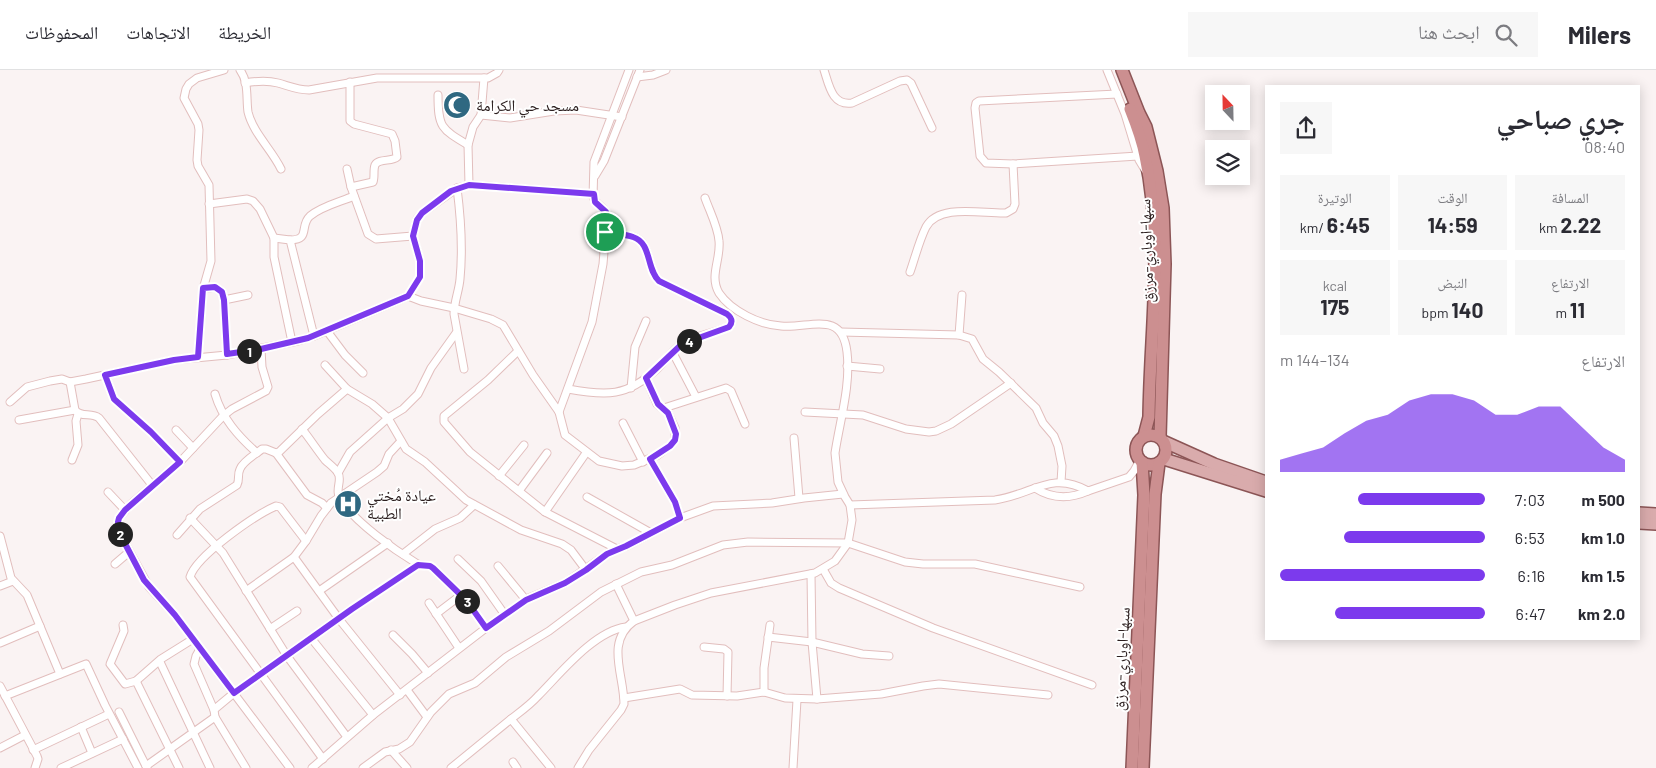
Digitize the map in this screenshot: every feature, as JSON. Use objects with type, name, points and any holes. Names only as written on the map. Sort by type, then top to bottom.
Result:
[{"type":"highway","name":"سبها-اوباري-مرزق","points":[[1115,70],[1142,141],[1153,209],[1156,265],[1149,417],[1144,436]]},
{"type":"highway","name":"سبها-اوباري-مرزق","points":[[1122,70],[1146,127],[1157,171],[1163,208],[1165,264],[1162,440]]},
{"type":"highway","points":[[1152,434],[1162,440],[1167,451],[1161,461],[1152,465],[1141,461],[1136,449],[1138,442],[1144,436],[1152,434]]},
{"type":"highway","name":"سبها-اوباري-مرزق","points":[[1132,768],[1144,495],[1141,461]]},
{"type":"highway","name":"سبها-اوباري-مرزق","points":[[1143,768],[1155,494],[1161,461]]},
{"type":"main road","points":[[1162,440],[1214,464],[1265,482]]},
{"type":"main road","points":[[1161,461],[1265,492]]},
{"type":"main road","points":[[1640,513],[1656,514]]},
{"type":"main road","points":[[1640,523],[1656,524]]},
{"type":"street","points":[[198,357],[203,288],[212,261],[210,204],[209,186],[200,172],[197,160],[199,130],[184,98],[189,84],[197,78],[224,70]]},
{"type":"street","points":[[240,70],[245,83],[252,122],[281,169]]},
{"type":"street","points":[[245,83],[266,80],[301,90],[309,90],[377,78],[484,78],[492,77],[499,70]]},
{"type":"street","points":[[559,412],[592,322],[603,264],[606,212],[595,202],[594,162],[629,70]]},
{"type":"street","points":[[595,176],[604,160],[638,74],[654,75],[666,70]]},
{"type":"street","points":[[824,70],[833,95],[838,101],[844,103],[852,103],[900,81],[907,80],[911,83],[932,128]]},
{"type":"street","points":[[1107,70],[1141,164],[1148,172]]},
{"type":"street","points":[[469,185],[468,145],[473,128],[482,115],[484,78]]},
{"type":"street","points":[[350,82],[350,121],[354,124],[392,134],[397,157],[394,160],[378,162],[376,164],[373,182],[351,187]]},
{"type":"street","points":[[1117,94],[982,101],[976,103],[981,158],[989,163],[1013,164],[1138,156]]},
{"type":"street","points":[[438,95],[438,110],[441,124],[450,134],[468,145]]},
{"type":"street","points":[[482,115],[510,118],[554,111],[576,110],[622,117]]},
{"type":"street","points":[[910,272],[926,226],[938,215],[952,212],[1004,214],[1011,211],[1015,204],[1013,164]]},
{"type":"street","points":[[347,169],[365,229],[371,237],[376,239],[413,236]]},
{"type":"street","points":[[10,402],[23,389],[29,386],[57,380],[70,382],[174,360],[261,349],[292,342],[327,331],[408,296],[420,277],[420,261],[413,236],[417,220],[422,213],[457,188],[469,185],[594,194]]},
{"type":"street","points":[[457,188],[462,229],[462,252],[459,292],[454,308],[456,333],[464,369]]},
{"type":"street","points":[[274,238],[298,240],[302,237],[307,219],[315,213],[354,196]]},
{"type":"street","points":[[705,198],[719,240],[715,280],[724,298],[744,314],[762,322],[780,326],[821,323],[832,326],[841,332],[959,336],[972,339],[983,358],[1036,408],[1043,423],[1056,440],[1062,461],[1061,482]]},
{"type":"street","points":[[210,204],[241,199],[253,202],[260,209],[274,238],[274,257],[292,342]]},
{"type":"street","points":[[568,389],[602,394],[616,393],[631,388],[646,378],[677,348],[688,341],[729,327],[732,322],[727,314],[659,281],[653,273],[646,250],[640,240],[605,232]]},
{"type":"street","points":[[290,240],[314,336]]},
{"type":"street","points":[[203,288],[215,287],[222,292],[227,354]]},
{"type":"street","points":[[224,300],[248,295]]},
{"type":"street","points":[[959,336],[962,295]]},
{"type":"street","points":[[408,296],[498,322],[508,331],[533,375],[559,412],[565,435],[586,453],[599,461],[612,464],[634,465],[665,450],[675,440],[675,428],[668,413],[656,402],[646,378]]},
{"type":"street","points":[[631,388],[635,347],[646,321]]},
{"type":"street","points":[[327,331],[345,355],[363,373]]},
{"type":"street","points":[[578,768],[588,750],[621,710],[624,698],[617,647],[621,633],[626,627],[634,621],[711,593],[811,574],[823,569],[840,555],[848,543],[852,520],[850,505],[838,482],[835,462],[846,390],[846,348],[841,332]]},
{"type":"street","points":[[338,473],[350,452],[388,418],[403,409],[418,394],[431,368],[456,333]]},
{"type":"street","points":[[261,349],[262,367],[268,387],[266,391],[232,409],[223,416],[180,462],[125,510],[119,518],[118,525],[120,534],[149,587],[175,615],[290,768]]},
{"type":"street","points":[[518,351],[443,419],[470,452],[545,512],[617,549]]},
{"type":"street","points":[[673,353],[696,397]]},
{"type":"street","points":[[325,365],[347,389],[372,404],[388,418],[394,426],[400,441],[406,448],[425,462],[474,506],[521,530],[562,544],[571,550],[586,570]]},
{"type":"street","points":[[847,366],[880,369]]},
{"type":"street","points":[[105,375],[114,399],[151,432],[180,462]]},
{"type":"street","points":[[70,382],[76,412],[78,445],[72,460]]},
{"type":"street","points":[[804,412],[870,416],[914,431],[936,431],[951,424],[1011,383]]},
{"type":"street","points":[[664,408],[722,388],[729,389],[745,424]]},
{"type":"street","points":[[276,453],[347,389]]},
{"type":"street","points":[[215,394],[223,416],[241,438],[257,453]]},
{"type":"street","points":[[19,420],[76,412],[94,415],[152,485]]},
{"type":"street","points":[[623,423],[675,502],[680,518]]},
{"type":"street","points":[[302,429],[325,460],[338,473],[340,478],[337,489],[339,498],[351,514],[418,565],[430,566],[461,595],[486,628]]},
{"type":"street","points":[[176,430],[194,448]]},
{"type":"street","points":[[794,438],[799,498]]},
{"type":"street","points":[[246,591],[294,557],[306,542],[327,508],[384,466],[391,450],[400,441]]},
{"type":"street","points":[[500,476],[524,445]]},
{"type":"street","points":[[177,535],[200,508],[237,485],[240,480],[240,468],[257,453],[266,449],[276,453],[307,495],[327,508]]},
{"type":"street","points":[[519,491],[547,453]]},
{"type":"street","points":[[545,512],[586,453]]},
{"type":"street","points":[[1035,488],[1049,495],[1073,496],[1125,479],[1132,474],[1141,461]]},
{"type":"street","points":[[850,505],[995,500],[1017,495],[1047,483],[1061,482],[1076,485],[1088,491]]},
{"type":"street","points":[[108,492],[125,510]]},
{"type":"street","points":[[312,768],[373,715],[486,628],[526,600],[565,583],[607,554],[680,518],[714,506],[772,504],[799,498],[843,494]]},
{"type":"street","points":[[587,497],[651,533]]},
{"type":"street","points":[[306,542],[280,507],[276,506],[229,535],[198,564],[190,577],[323,759]]},
{"type":"street","points":[[403,554],[435,529],[460,518],[474,506]]},
{"type":"street","points":[[190,518],[218,545],[287,656],[347,737]]},
{"type":"street","points":[[0,536],[13,581],[27,595],[60,674]]},
{"type":"street","points":[[362,768],[385,752],[399,749],[410,742],[427,717],[449,694],[475,683],[506,657],[549,631],[601,592],[642,572],[672,565],[723,545],[736,542],[848,543],[905,562],[975,564],[1080,587]]},
{"type":"street","points":[[319,591],[388,543]]},
{"type":"street","points":[[115,564],[129,552]]},
{"type":"street","points":[[294,557],[400,696]]},
{"type":"street","points":[[458,559],[481,581],[505,615]]},
{"type":"street","points":[[144,767],[193,733],[234,693],[339,618],[418,565]]},
{"type":"street","points":[[498,566],[526,600]]},
{"type":"street","points":[[823,569],[831,583],[839,588],[933,628],[1092,685]]},
{"type":"street","points":[[811,574],[812,642],[817,699]]},
{"type":"street","points":[[0,586],[13,581]]},
{"type":"street","points":[[616,584],[634,621]]},
{"type":"street","points":[[436,614],[461,595]]},
{"type":"street","points":[[429,603],[459,648]]},
{"type":"street","points":[[270,629],[297,611]]},
{"type":"street","points":[[123,624],[124,631],[110,664],[125,684],[136,681],[193,639]]},
{"type":"street","points":[[764,692],[764,668],[770,625]]},
{"type":"street","points":[[0,643],[40,626]]},
{"type":"street","points":[[455,767],[535,699],[563,670],[598,639],[619,628],[626,627]]},
{"type":"street","points":[[393,635],[428,673]]},
{"type":"street","points":[[311,638],[373,715]]},
{"type":"street","points":[[768,638],[812,642],[862,654],[889,656]]},
{"type":"street","points":[[704,648],[724,648],[728,652],[727,696]]},
{"type":"street","points":[[200,649],[194,664],[214,714],[246,768]]},
{"type":"street","points":[[160,662],[210,768]]},
{"type":"street","points":[[5,696],[86,664],[123,739],[144,767]]},
{"type":"street","points":[[136,681],[180,768]]},
{"type":"street","points":[[624,698],[680,690],[692,695],[727,696],[764,692],[797,700],[881,694],[940,684],[1048,695]]},
{"type":"street","points":[[0,686],[34,750],[38,760],[35,768]]},
{"type":"street","points":[[407,690],[427,717]]},
{"type":"street","points":[[793,768],[797,700]]},
{"type":"street","points":[[119,712],[144,767]]},
{"type":"street","points":[[34,750],[109,714]]},
{"type":"street","points":[[511,719],[551,768]]},
{"type":"street","points":[[81,727],[92,754]]},
{"type":"street","points":[[0,748],[25,735]]},
{"type":"street","points":[[61,768],[123,739]]},
{"type":"street","points":[[390,750],[407,768]]},
{"type":"place","name":"مسجد حي الكرامة","points":[[457,105]]},
{"type":"place","name":"عيادة مُختي الطبية","points":[[348,504]]},
{"type":"route","points":[[469,185],[594,194],[595,202],[604,208],[606,212],[605,232],[635,237],[640,240],[646,250],[653,273],[659,281],[727,314],[732,322],[729,327],[688,341],[677,348],[646,378],[656,402],[667,410],[675,428],[675,440],[665,450],[650,459],[675,502],[680,518],[626,546],[614,550],[565,583],[536,594],[486,628],[457,590],[430,566],[418,565],[352,609],[234,693],[175,615],[149,587],[120,534],[118,522],[125,510],[180,462],[151,432],[114,399],[105,375],[174,360],[198,357],[203,288],[215,287],[222,292],[227,354],[261,349],[308,338],[408,296],[420,277],[420,261],[413,236],[414,226],[422,213],[457,188],[469,185]]}]
